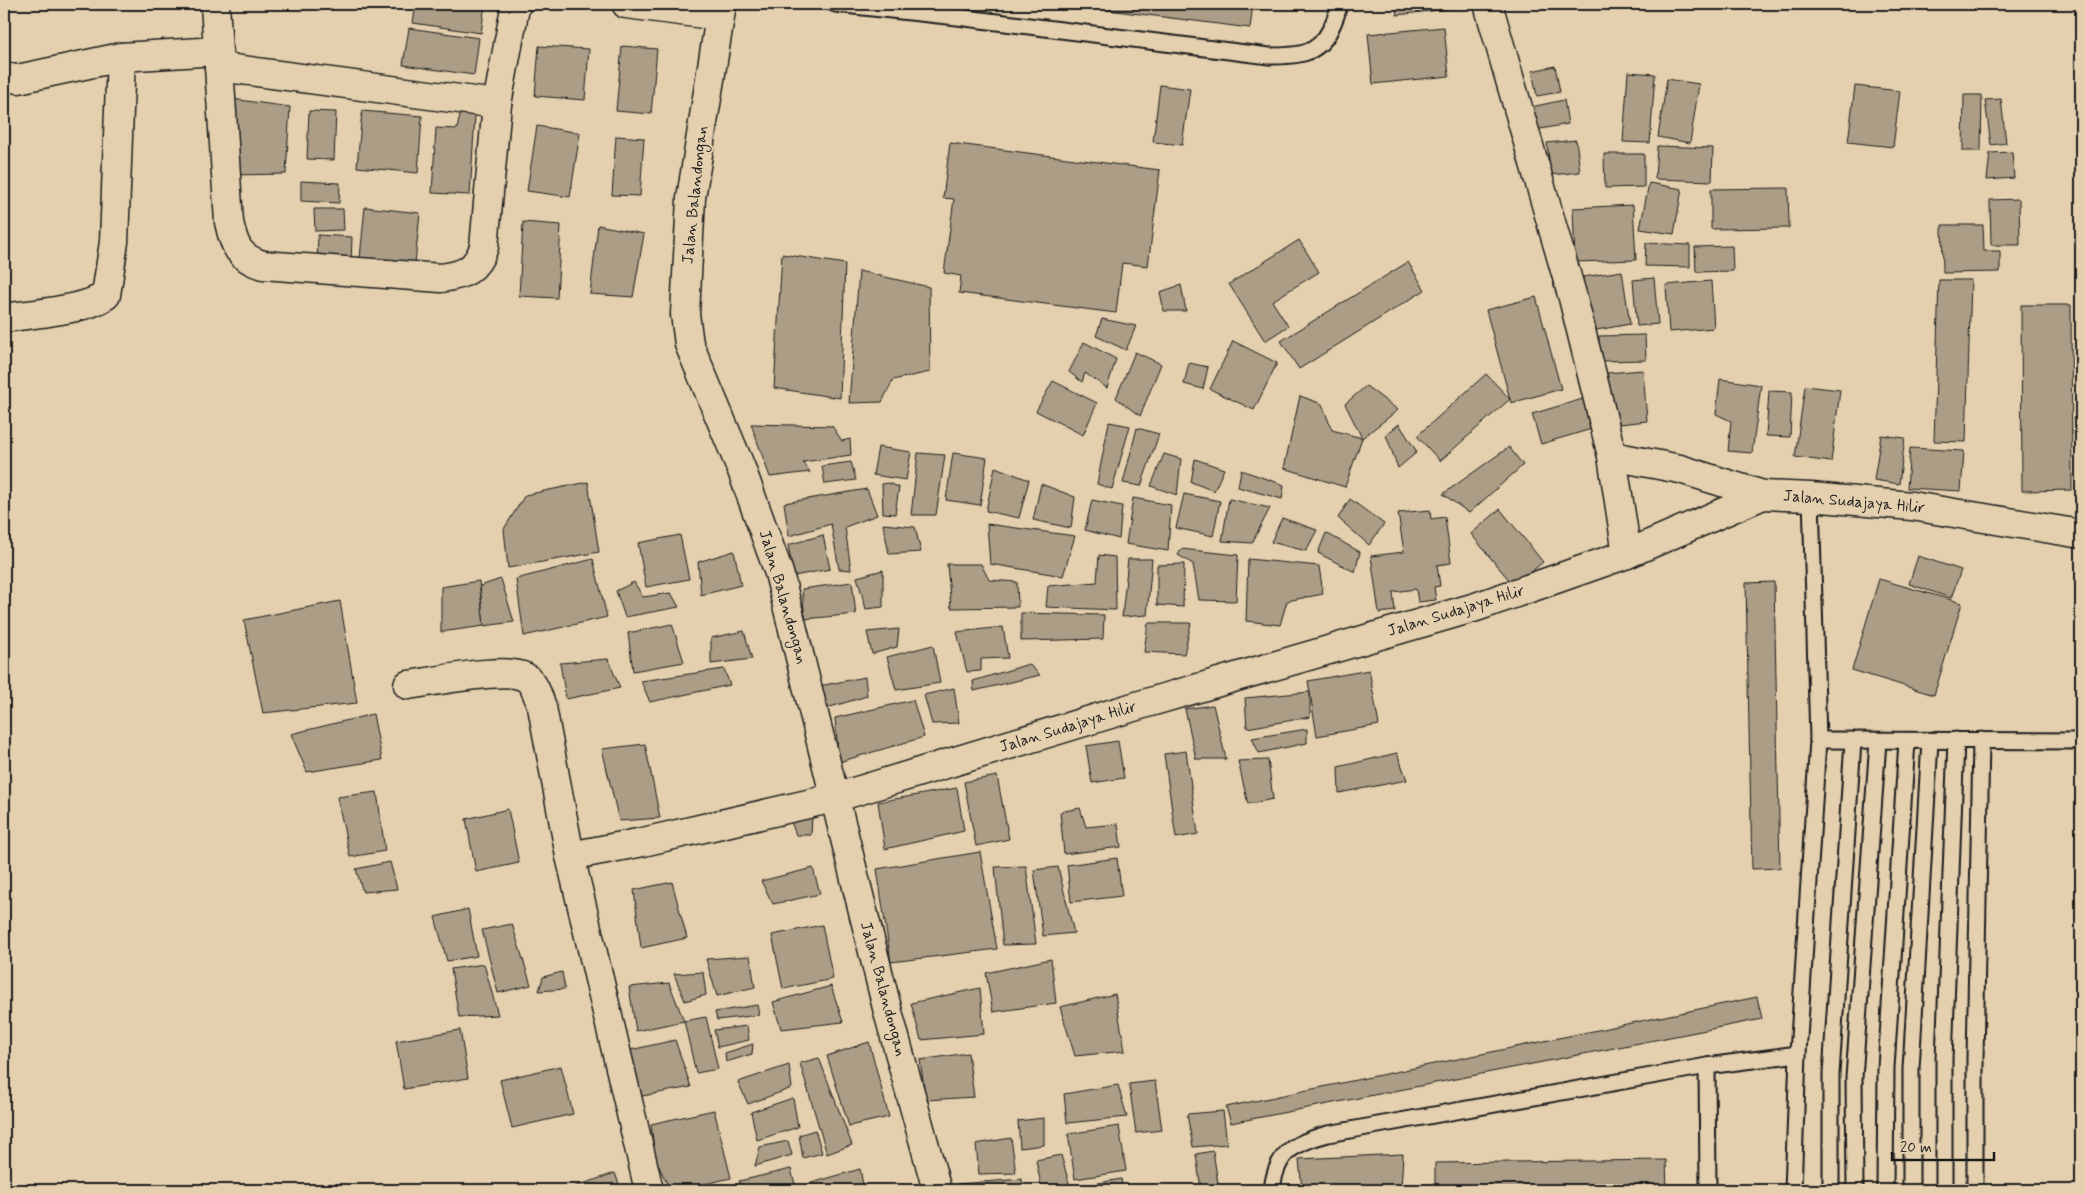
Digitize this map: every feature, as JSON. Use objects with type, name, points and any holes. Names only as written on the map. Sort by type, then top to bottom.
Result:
[{"type":"street","points":[[215,4],[229,222],[233,241],[241,253],[252,262],[264,265],[441,278],[455,276],[468,271],[479,260],[484,247],[497,104],[517,4]]},
{"type":"street","points":[[626,4],[721,10]]},
{"type":"street","points":[[1488,4],[1573,298],[1612,456],[1627,554]]},
{"type":"street","name":"Jalan Balandongan","points":[[721,10],[691,198],[685,314],[688,337],[703,381],[758,510],[779,573],[888,1012],[937,1190]]},
{"type":"street","points":[[5,318],[82,305],[98,301],[106,295],[114,242],[121,57]]},
{"type":"street","points":[[4,77],[18,79],[121,57],[218,59],[237,68],[497,104]]},
{"type":"street","points":[[1612,456],[1680,469],[1763,495]]},
{"type":"street","name":"Jalan Sudajaya Hilir","points":[[570,856],[643,842],[834,798],[1140,705],[1476,607],[1627,554],[1763,495],[1811,496],[1912,506],[2081,534]]},
{"type":"street","points":[[408,685],[506,673],[525,677],[534,687],[542,707],[570,856],[649,1190]]},
{"type":"lane","points":[[835,4],[890,6],[1269,56],[1294,56],[1310,52],[1325,41],[1340,4]]},
{"type":"lane","points":[[1793,1190],[1798,1054],[1818,740],[1811,496]]},
{"type":"lane","points":[[1818,740],[2081,740]]},
{"type":"lane","points":[[1912,1190],[1911,1069],[1930,740]]},
{"type":"lane","points":[[1944,1190],[1944,1060],[1956,740]]},
{"type":"lane","points":[[1975,1190],[1981,740]]},
{"type":"lane","points":[[1831,1190],[1831,1074],[1853,741]]},
{"type":"lane","points":[[1856,1190],[1854,1078],[1878,741]]},
{"type":"lane","points":[[1885,1190],[1886,1068],[1907,741]]},
{"type":"lane","points":[[1272,1190],[1274,1175],[1283,1157],[1302,1141],[1328,1134],[1707,1066],[1798,1054]]},
{"type":"lane","points":[[1707,1066],[1708,1190]]},
{"type":"building","points":[[416,4],[485,4],[481,33],[413,23]]},
{"type":"building","points":[[1101,4],[1253,4],[1250,28],[1100,9]]},
{"type":"building","points":[[1396,4],[1455,4],[1456,8],[1397,15]]},
{"type":"building","points":[[1444,27],[1449,76],[1373,84],[1368,34]]},
{"type":"building","points":[[409,28],[479,38],[474,75],[403,65]]},
{"type":"building","points":[[539,46],[589,49],[585,100],[535,96]]},
{"type":"building","points":[[622,46],[657,49],[651,114],[616,111]]},
{"type":"building","points":[[1555,66],[1560,92],[1537,96],[1532,71]]},
{"type":"building","points":[[1628,72],[1655,74],[1650,143],[1623,142]]},
{"type":"building","points":[[1667,79],[1699,84],[1690,143],[1658,137]]},
{"type":"building","points":[[1160,85],[1190,89],[1182,145],[1153,142]]},
{"type":"building","points":[[1855,86],[1900,91],[1893,147],[1848,142]]},
{"type":"building","points":[[1964,95],[1982,95],[1981,151],[1963,151]]},
{"type":"building","points":[[232,99],[290,107],[286,174],[232,175]]},
{"type":"building","points":[[2001,99],[2006,143],[1991,145],[1985,100]]},
{"type":"building","points":[[1564,100],[1568,124],[1535,130],[1531,107]]},
{"type":"building","points":[[462,106],[475,115],[470,195],[432,193],[436,128],[457,129]]},
{"type":"building","points":[[309,111],[336,112],[334,160],[307,159]]},
{"type":"building","points":[[362,111],[422,116],[418,173],[357,167]]},
{"type":"building","points":[[537,126],[580,133],[570,197],[527,191]]},
{"type":"building","points":[[616,136],[644,138],[640,196],[612,195]]},
{"type":"building","points":[[1576,140],[1580,172],[1551,175],[1547,143]]},
{"type":"building","points":[[950,143],[1160,170],[1148,266],[1122,263],[1116,313],[959,293],[961,276],[944,273],[954,199],[943,198]]},
{"type":"building","points":[[1657,146],[1713,148],[1712,181],[1655,179]]},
{"type":"building","points":[[2012,152],[2014,178],[1987,180],[1990,153]]},
{"type":"building","points":[[1604,154],[1644,154],[1644,187],[1605,188]]},
{"type":"building","points":[[301,181],[340,183],[339,203],[301,201]]},
{"type":"building","points":[[1649,183],[1682,189],[1674,234],[1640,229]]},
{"type":"building","points":[[1788,188],[1789,228],[1711,229],[1711,189]]},
{"type":"building","points":[[2019,199],[2020,245],[1991,245],[1990,200]]},
{"type":"building","points":[[1633,205],[1636,260],[1575,262],[1573,208]]},
{"type":"building","points":[[365,207],[420,213],[415,263],[360,258]]},
{"type":"building","points":[[314,209],[343,209],[344,230],[315,231]]},
{"type":"building","points":[[523,222],[561,225],[557,298],[519,296]]},
{"type":"building","points":[[598,225],[644,234],[633,297],[590,294]]},
{"type":"building","points":[[1942,225],[1983,225],[1984,251],[2000,251],[2000,272],[1943,273]]},
{"type":"building","points":[[318,235],[352,237],[351,264],[317,263]]},
{"type":"building","points":[[1299,240],[1319,272],[1272,301],[1288,326],[1265,341],[1229,284]]},
{"type":"building","points":[[1646,243],[1690,245],[1690,267],[1645,266]]},
{"type":"building","points":[[1732,246],[1733,271],[1696,272],[1695,247]]},
{"type":"building","points":[[782,254],[845,264],[840,398],[774,388]]},
{"type":"building","points":[[1408,262],[1425,290],[1299,369],[1281,341]]},
{"type":"building","points":[[859,271],[929,287],[930,372],[893,380],[882,402],[849,403]]},
{"type":"building","points":[[1622,271],[1630,324],[1591,331],[1583,277]]},
{"type":"building","points":[[1654,278],[1658,324],[1637,326],[1633,280]]},
{"type":"building","points":[[1939,280],[1971,280],[1966,442],[1934,441]]},
{"type":"building","points":[[1711,281],[1714,328],[1669,332],[1666,285]]},
{"type":"building","points":[[1181,285],[1186,311],[1164,311],[1160,292]]},
{"type":"building","points":[[1536,297],[1561,389],[1511,403],[1486,310]]},
{"type":"building","points":[[2021,305],[2071,305],[2072,490],[2022,491]]},
{"type":"building","points":[[1102,319],[1136,326],[1126,350],[1096,336]]},
{"type":"building","points":[[1645,335],[1646,360],[1599,361],[1599,336]]},
{"type":"building","points":[[1233,341],[1277,363],[1254,410],[1210,389]]},
{"type":"building","points":[[1084,342],[1116,359],[1107,388],[1085,373],[1082,382],[1069,372]]},
{"type":"building","points":[[1135,352],[1161,364],[1140,416],[1116,398]]},
{"type":"building","points":[[1189,363],[1208,367],[1203,389],[1184,384]]},
{"type":"building","points":[[1643,370],[1647,421],[1611,425],[1607,373]]},
{"type":"building","points":[[1486,374],[1510,399],[1440,461],[1417,436]]},
{"type":"building","points":[[1720,379],[1761,385],[1752,453],[1728,451],[1731,421],[1716,414]]},
{"type":"building","points":[[1053,381],[1097,403],[1083,435],[1036,411]]},
{"type":"building","points":[[1366,386],[1398,410],[1362,438],[1345,404]]},
{"type":"building","points":[[1805,386],[1840,390],[1831,462],[1795,457]]},
{"type":"building","points":[[1769,391],[1792,392],[1790,437],[1766,436]]},
{"type":"building","points":[[1300,396],[1322,404],[1332,430],[1362,438],[1345,487],[1284,468]]},
{"type":"building","points":[[1586,398],[1595,428],[1541,444],[1532,414]]},
{"type":"building","points":[[1109,422],[1130,426],[1112,489],[1097,484]]},
{"type":"building","points":[[751,424],[832,426],[842,441],[850,439],[851,455],[803,462],[810,472],[770,477]]},
{"type":"building","points":[[1399,424],[1417,452],[1398,468],[1386,435]]},
{"type":"building","points":[[1137,428],[1159,434],[1141,486],[1123,483]]},
{"type":"building","points":[[1881,435],[1905,438],[1899,484],[1874,480]]},
{"type":"building","points":[[878,447],[911,452],[906,480],[873,475]]},
{"type":"building","points":[[1509,447],[1523,465],[1469,513],[1443,494]]},
{"type":"building","points":[[1910,448],[1964,451],[1961,491],[1907,488]]},
{"type":"building","points":[[918,453],[945,455],[936,515],[911,515]]},
{"type":"building","points":[[953,453],[987,458],[980,505],[946,500]]},
{"type":"building","points":[[1164,454],[1181,459],[1177,495],[1151,486]]},
{"type":"building","points":[[1195,459],[1224,469],[1214,491],[1191,482]]},
{"type":"building","points":[[851,462],[856,480],[825,484],[822,466]]},
{"type":"building","points":[[995,467],[1029,480],[1019,518],[986,511]]},
{"type":"building","points":[[1241,470],[1284,485],[1282,499],[1238,487]]},
{"type":"building","points":[[588,482],[599,552],[508,568],[504,529],[525,495]]},
{"type":"building","points":[[888,483],[899,487],[895,514],[883,513],[882,484]]},
{"type":"building","points":[[1041,484],[1075,497],[1071,528],[1033,520]]},
{"type":"building","points":[[867,489],[877,515],[845,527],[851,570],[839,569],[831,524],[789,536],[784,503]]},
{"type":"building","points":[[1184,494],[1220,501],[1213,536],[1176,528]]},
{"type":"building","points":[[1133,498],[1171,505],[1168,551],[1126,544]]},
{"type":"building","points":[[1229,499],[1270,508],[1252,543],[1222,541]]},
{"type":"building","points":[[1350,499],[1384,524],[1369,545],[1338,518]]},
{"type":"building","points":[[1092,500],[1122,506],[1119,539],[1085,530]]},
{"type":"building","points":[[1500,509],[1543,562],[1514,586],[1471,534]]},
{"type":"building","points":[[1430,510],[1431,519],[1445,517],[1451,563],[1437,565],[1440,586],[1434,587],[1436,600],[1418,602],[1416,589],[1393,592],[1395,611],[1379,613],[1371,556],[1404,552],[1398,513]]},
{"type":"building","points":[[1282,518],[1317,530],[1306,551],[1271,542]]},
{"type":"building","points":[[883,524],[915,527],[921,552],[889,554]]},
{"type":"building","points":[[987,524],[1075,536],[1063,576],[990,564]]},
{"type":"building","points":[[1326,533],[1360,552],[1355,572],[1318,553]]},
{"type":"building","points":[[680,535],[689,579],[646,587],[638,543]]},
{"type":"building","points":[[823,535],[830,569],[794,576],[788,545]]},
{"type":"building","points":[[1181,549],[1238,555],[1236,601],[1199,600],[1193,564],[1178,555]]},
{"type":"building","points":[[734,551],[741,585],[701,595],[698,562]]},
{"type":"building","points":[[1099,555],[1115,557],[1116,610],[1046,607],[1048,586],[1097,582]]},
{"type":"building","points":[[1918,556],[1961,570],[1951,598],[1909,584]]},
{"type":"building","points":[[593,559],[607,617],[524,636],[516,579]]},
{"type":"building","points":[[1128,559],[1152,559],[1147,615],[1122,617]]},
{"type":"building","points":[[1248,559],[1319,566],[1323,594],[1287,601],[1280,625],[1246,621]]},
{"type":"building","points":[[947,564],[981,564],[989,580],[1017,582],[1018,607],[951,608]]},
{"type":"building","points":[[1184,564],[1183,607],[1157,605],[1157,565]]},
{"type":"building","points":[[883,570],[883,607],[866,609],[857,577]]},
{"type":"building","points":[[501,579],[514,622],[484,626],[480,586]]},
{"type":"building","points":[[1879,579],[1962,603],[1934,695],[1852,670]]},
{"type":"building","points":[[479,581],[484,626],[441,632],[441,587]]},
{"type":"building","points":[[634,582],[643,597],[671,593],[679,607],[625,617],[616,591]]},
{"type":"building","points":[[852,582],[856,614],[805,619],[802,589]]},
{"type":"building","points":[[1774,582],[1780,868],[1752,869],[1746,583]]},
{"type":"building","points":[[340,601],[357,703],[263,713],[244,620]]},
{"type":"building","points":[[1021,613],[1104,615],[1103,639],[1021,641]]},
{"type":"building","points":[[1148,623],[1191,623],[1184,654],[1144,652]]},
{"type":"building","points":[[672,624],[684,662],[633,671],[628,633]]},
{"type":"building","points":[[1003,627],[1008,658],[981,659],[981,671],[967,672],[957,632]]},
{"type":"building","points":[[899,629],[897,647],[872,654],[867,632]]},
{"type":"building","points":[[744,631],[752,659],[711,664],[711,638]]},
{"type":"building","points":[[933,645],[940,683],[896,690],[887,657]]},
{"type":"building","points":[[608,659],[620,688],[566,699],[560,663]]},
{"type":"building","points":[[1029,664],[1040,675],[974,691],[973,681]]},
{"type":"building","points":[[724,669],[730,685],[650,702],[641,681]]},
{"type":"building","points":[[1369,670],[1379,725],[1317,736],[1308,681]]},
{"type":"building","points":[[865,677],[867,696],[827,708],[819,686]]},
{"type":"building","points":[[954,688],[959,723],[932,724],[924,695]]},
{"type":"building","points":[[1310,692],[1310,717],[1247,728],[1245,698]]},
{"type":"building","points":[[913,700],[924,737],[839,762],[835,718]]},
{"type":"building","points":[[1213,705],[1226,759],[1196,759],[1185,709]]},
{"type":"building","points":[[373,714],[382,760],[307,772],[291,734]]},
{"type":"building","points":[[1307,729],[1307,743],[1259,753],[1252,738]]},
{"type":"building","points":[[1118,741],[1124,778],[1092,783],[1086,746]]},
{"type":"building","points":[[645,744],[660,818],[619,821],[602,749]]},
{"type":"building","points":[[1186,751],[1198,834],[1176,838],[1164,754]]},
{"type":"building","points":[[1397,753],[1407,780],[1339,793],[1338,767]]},
{"type":"building","points":[[1268,760],[1273,799],[1248,804],[1238,761]]},
{"type":"building","points":[[997,776],[1009,839],[976,846],[964,782]]},
{"type":"building","points":[[957,788],[964,831],[885,849],[878,802]]},
{"type":"building","points":[[377,792],[385,851],[350,857],[337,797]]},
{"type":"building","points":[[1080,808],[1086,827],[1118,824],[1121,847],[1064,854],[1060,812]]},
{"type":"building","points":[[508,809],[519,863],[476,872],[466,819]]},
{"type":"building","points":[[812,816],[811,835],[796,835],[790,819]]},
{"type":"building","points":[[980,852],[997,949],[891,962],[877,869]]},
{"type":"building","points":[[1117,858],[1122,896],[1071,902],[1067,865]]},
{"type":"building","points":[[390,862],[397,889],[363,892],[356,869]]},
{"type":"building","points":[[1026,866],[1036,944],[1003,945],[995,867]]},
{"type":"building","points":[[1058,867],[1074,933],[1043,936],[1034,870]]},
{"type":"building","points":[[813,868],[820,894],[773,904],[761,881]]},
{"type":"building","points":[[672,882],[687,938],[641,948],[634,890]]},
{"type":"building","points":[[468,909],[477,956],[447,961],[435,917]]},
{"type":"building","points":[[512,924],[531,985],[498,993],[482,930]]},
{"type":"building","points":[[822,925],[833,979],[783,989],[772,935]]},
{"type":"building","points":[[750,956],[755,987],[717,996],[706,959]]},
{"type":"building","points":[[1051,959],[1056,1003],[993,1012],[986,973]]},
{"type":"building","points":[[484,964],[498,1015],[459,1017],[451,969]]},
{"type":"building","points":[[562,972],[565,989],[539,991],[543,977]]},
{"type":"building","points":[[703,972],[706,995],[685,1001],[674,974]]},
{"type":"building","points":[[669,983],[684,1021],[636,1031],[629,987]]},
{"type":"building","points":[[831,986],[843,1022],[781,1029],[773,1002]]},
{"type":"building","points":[[980,988],[984,1034],[921,1040],[911,1003]]},
{"type":"building","points":[[1115,994],[1125,1051],[1075,1056],[1060,1007]]},
{"type":"building","points":[[1757,997],[1762,1019],[1231,1123],[1226,1107]]},
{"type":"building","points":[[757,1005],[759,1015],[717,1020],[715,1012]]},
{"type":"building","points":[[706,1017],[718,1069],[696,1073],[684,1021]]},
{"type":"building","points":[[747,1026],[749,1040],[718,1047],[714,1030]]},
{"type":"building","points":[[460,1030],[468,1078],[404,1089],[396,1041]]},
{"type":"building","points":[[675,1040],[691,1087],[637,1097],[626,1051]]},
{"type":"building","points":[[869,1042],[889,1117],[849,1126],[827,1056]]},
{"type":"building","points":[[753,1044],[752,1054],[726,1062],[725,1053]]},
{"type":"building","points":[[968,1053],[974,1097],[926,1100],[920,1060]]},
{"type":"building","points":[[819,1058],[852,1145],[827,1154],[800,1063]]},
{"type":"building","points":[[789,1065],[792,1088],[748,1104],[738,1082]]},
{"type":"building","points":[[561,1066],[573,1114],[512,1128],[500,1080]]},
{"type":"building","points":[[1155,1081],[1162,1130],[1136,1133],[1129,1084]]},
{"type":"building","points":[[1118,1085],[1127,1117],[1067,1123],[1064,1094]]},
{"type":"building","points":[[793,1098],[798,1127],[757,1140],[751,1112]]},
{"type":"building","points":[[714,1110],[731,1178],[678,1190],[670,1190],[655,1158],[651,1124]]},
{"type":"building","points":[[1223,1111],[1227,1144],[1193,1147],[1187,1114]]},
{"type":"building","points":[[1044,1118],[1044,1145],[1020,1148],[1018,1121]]},
{"type":"building","points":[[1119,1126],[1126,1171],[1075,1179],[1068,1134]]},
{"type":"building","points":[[815,1130],[822,1153],[803,1158],[799,1135]]},
{"type":"building","points":[[1011,1138],[1016,1173],[979,1174],[976,1144]]},
{"type":"building","points":[[788,1141],[792,1155],[755,1166],[760,1147]]},
{"type":"building","points":[[1213,1151],[1219,1190],[1201,1190],[1196,1154]]},
{"type":"building","points":[[1403,1154],[1401,1190],[1302,1190],[1299,1159]]},
{"type":"building","points":[[1061,1155],[1071,1190],[1042,1190],[1036,1160]]},
{"type":"building","points":[[1666,1160],[1667,1190],[1435,1190],[1435,1163]]},
{"type":"building","points":[[791,1169],[796,1188],[743,1190],[739,1181]]},
{"type":"building","points":[[860,1169],[864,1190],[807,1190],[808,1184]]},
{"type":"building","points":[[615,1173],[621,1190],[565,1190]]},
{"type":"building","points":[[1022,1179],[1023,1190],[958,1190],[957,1184]]},
{"type":"building","points":[[1121,1179],[1123,1190],[1082,1190],[1082,1186]]}]
